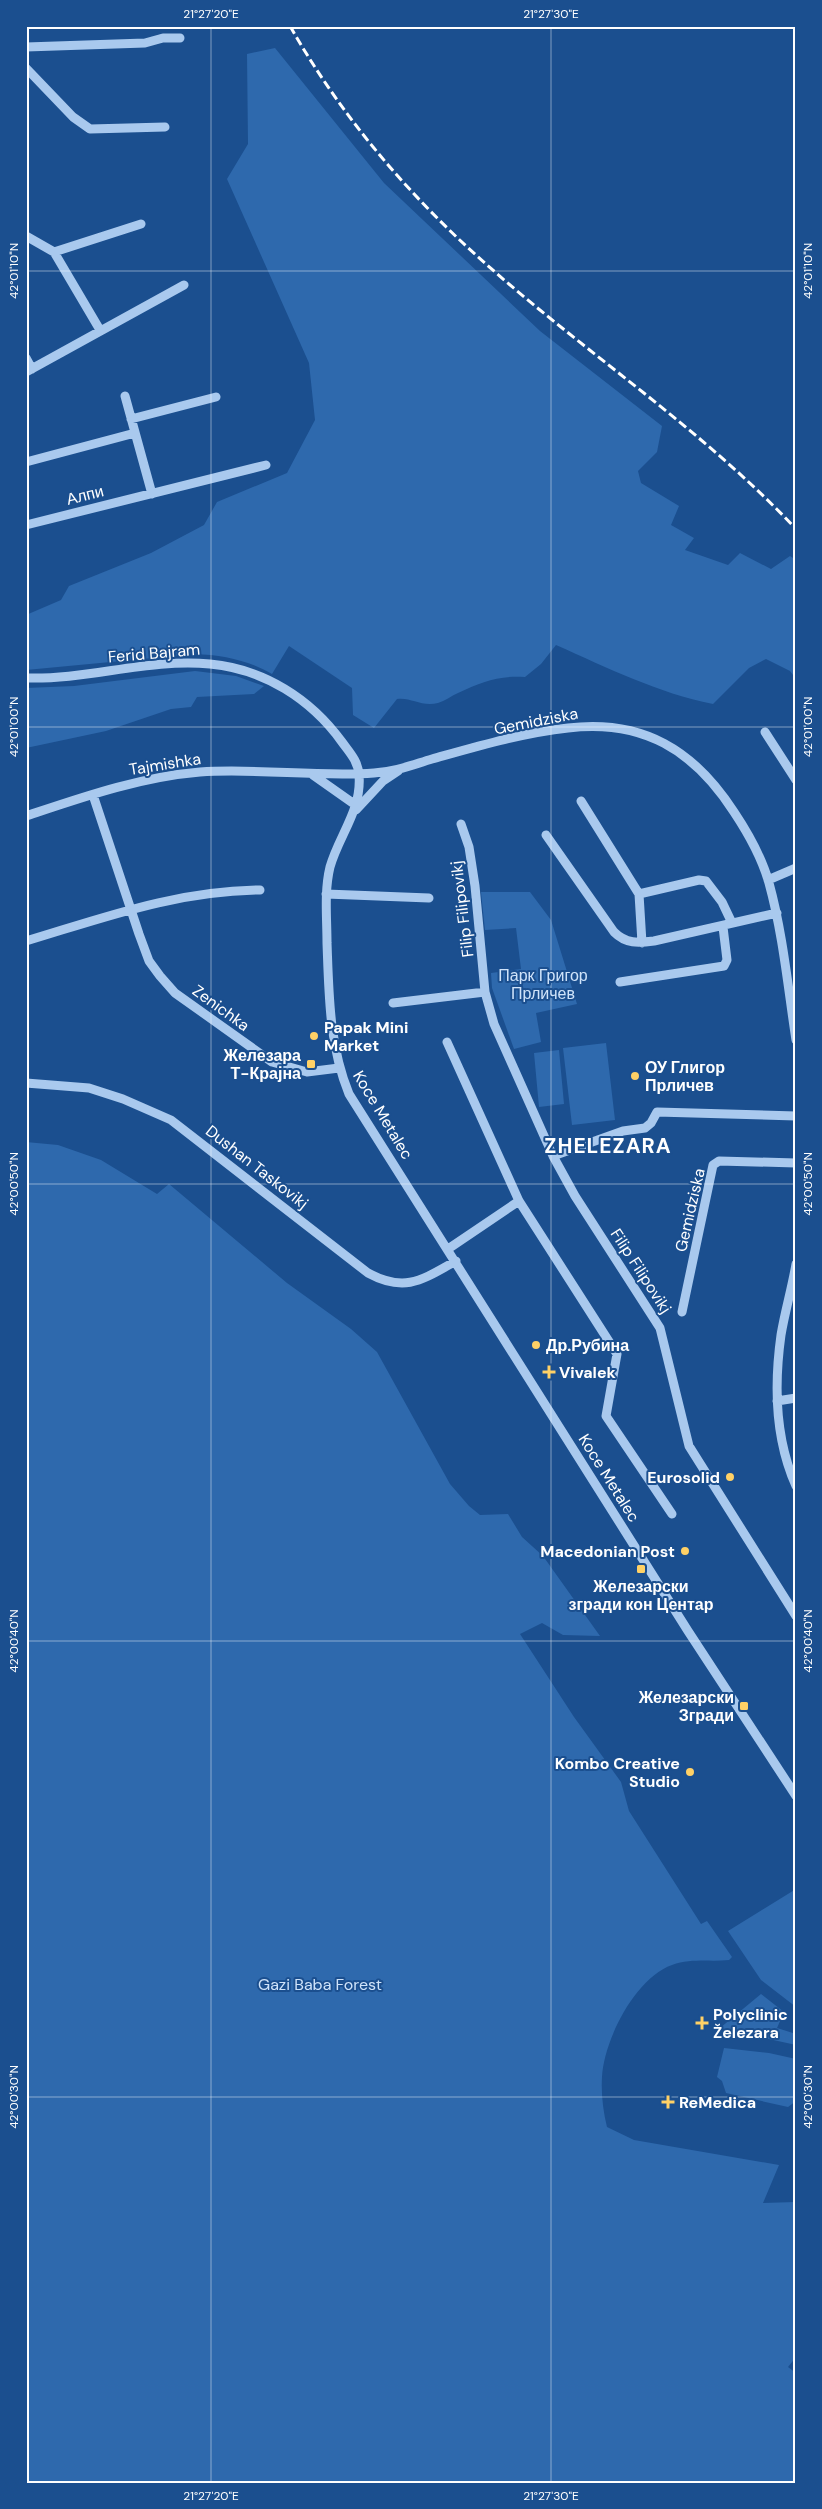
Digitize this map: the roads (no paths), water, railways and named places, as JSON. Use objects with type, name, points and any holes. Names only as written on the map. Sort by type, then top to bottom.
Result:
[{"type":"street","points":[[26,47],[146,43],[163,38],[180,38]]},
{"type":"street","points":[[26,68],[72,117],[90,129],[165,127]]},
{"type":"street","points":[[54,252],[141,224]]},
{"type":"street","points":[[26,236],[54,252],[100,330]]},
{"type":"street","points":[[26,358],[29,370],[184,285]]},
{"type":"street","points":[[125,396],[152,494]]},
{"type":"street","points":[[131,419],[216,397]]},
{"type":"street","points":[[26,462],[135,433]]},
{"type":"street","name":"Алпи","points":[[26,525],[266,465]]},
{"type":"street","name":"Ferid Bajram","points":[[26,678],[66,677],[197,663],[245,670],[288,690],[314,709],[334,730],[356,761],[359,773]]},
{"type":"street","name":"Gemidziska","points":[[359,773],[400,770],[432,759],[566,728],[592,726],[631,729],[667,743],[709,777],[744,828],[768,880],[777,913],[796,1040]]},
{"type":"street","points":[[765,732],[796,780]]},
{"type":"street","points":[[312,775],[356,808],[383,782],[400,770]]},
{"type":"street","name":"Tajmishka","points":[[26,816],[93,795],[151,780],[199,772],[264,771],[312,775],[359,773]]},
{"type":"street","name":"Koce Metalec","points":[[359,773],[356,808],[343,834],[331,867],[326,894],[328,998],[331,1026],[339,1068],[349,1094],[456,1261],[676,1613],[793,1784],[796,1796]]},
{"type":"street","name":"Zenichka","points":[[93,795],[149,961],[175,993],[272,1062],[307,1072],[339,1068]]},
{"type":"street","points":[[581,801],[639,894],[642,943]]},
{"type":"street","name":"Filip Filipovikj","points":[[461,824],[469,847],[486,992],[494,1024],[554,1156],[575,1196],[660,1328],[689,1446],[796,1616]]},
{"type":"street","points":[[546,835],[614,932],[625,940],[642,943],[723,927],[732,923],[777,913]]},
{"type":"street","points":[[768,880],[796,868]]},
{"type":"street","points":[[639,894],[699,880],[706,881],[722,902],[732,923]]},
{"type":"street","points":[[26,940],[182,896],[216,891],[260,890]]},
{"type":"street","points":[[326,894],[429,898]]},
{"type":"street","points":[[620,982],[724,966],[727,960],[723,927]]},
{"type":"street","points":[[393,1003],[486,992]]},
{"type":"street","name":"Koce Metalec","points":[[447,1042],[519,1201],[617,1354],[606,1416],[672,1514]]},
{"type":"street","name":"Dushan Taskovikj","points":[[26,1083],[89,1088],[122,1099],[171,1120],[362,1268],[384,1281],[402,1284],[412,1282],[456,1261]]},
{"type":"street","points":[[554,1156],[623,1131],[645,1128],[651,1123],[657,1112],[796,1116]]},
{"type":"street","name":"Gemidziska","points":[[682,1312],[713,1165],[719,1161],[796,1163]]},
{"type":"street","points":[[448,1249],[519,1201]]},
{"type":"street","points":[[796,1264],[781,1335],[777,1401],[786,1458],[796,1486]]},
{"type":"street","points":[[777,1401],[796,1398]]},
{"type":"railway","points":[[290,26],[331,92],[354,123],[430,211],[486,264],[564,330],[684,425],[722,458],[796,529]]},
{"type":"place","name":"Papak Mini Market","points":[[314,1036]]},
{"type":"place","name":"Железара Т-Крајна","points":[[311,1064]]},
{"type":"place","name":"ОУ Глигор Прличев","points":[[635,1076]]},
{"type":"place","name":"Др.Рубина","points":[[536,1345]]},
{"type":"place","name":"Vivalek","points":[[549,1372]]},
{"type":"place","name":"Eurosolid","points":[[730,1477]]},
{"type":"place","name":"Macedonian Post","points":[[685,1551]]},
{"type":"place","name":"Железарски згради кон Центар","points":[[641,1569]]},
{"type":"place","name":"Железарски Згради","points":[[744,1706]]},
{"type":"place","name":"Kombo Creative Studio","points":[[690,1772]]},
{"type":"place","name":"Polyclinic Železara","points":[[702,2023]]},
{"type":"place","name":"ReMedica","points":[[668,2102]]},
{"type":"district","name":"ZHELEZARA","points":[[608,1146]]},
{"type":"park label","name":"Парк Григор Прличев","points":[[543,984]]},
{"type":"park label","name":"Gazi Baba Forest","points":[[320,1984]]}]
